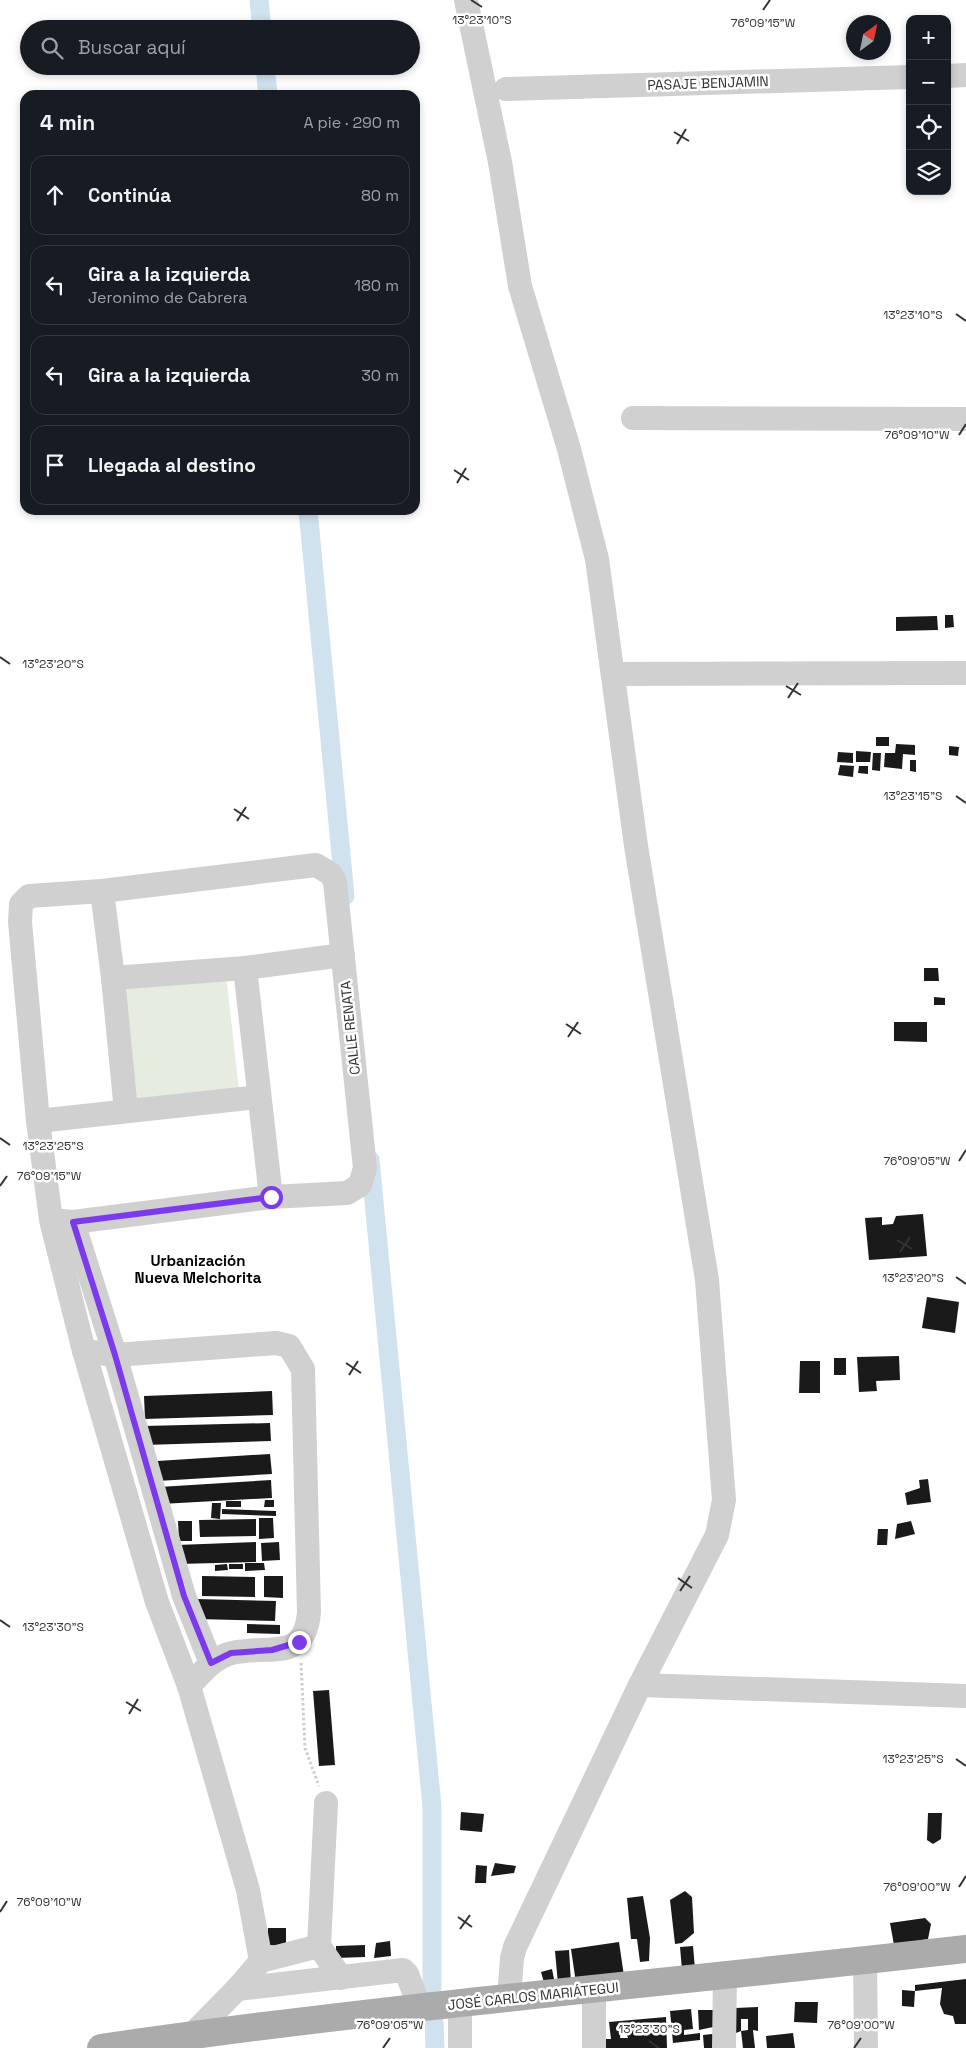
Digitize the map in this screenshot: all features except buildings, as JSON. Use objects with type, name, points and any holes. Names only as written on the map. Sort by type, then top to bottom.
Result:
[{"type":"main road","name":"JOSÉ CARLOS MARIÁTEGUI","points":[[101,2048],[192,2035],[420,2008],[966,1949]]},
{"type":"street","points":[[466,0],[500,162],[520,286],[569,449],[597,559],[636,846],[707,1280],[724,1500],[717,1535],[640,1685],[515,1947],[512,1958],[509,1998]]},
{"type":"street","points":[[951,76],[966,75]]},
{"type":"street","name":"PASAJE BENJAMIN","points":[[506,89],[906,77]]},
{"type":"street","points":[[632,418],[966,419]]},
{"type":"street","points":[[613,674],[966,673]]},
{"type":"street","name":"CALLE RENATA","points":[[102,891],[316,866],[331,874],[335,882],[365,1168],[360,1185],[347,1193],[271,1197]]},
{"type":"street","points":[[126,1111],[114,978],[102,891],[28,896],[21,904],[20,922],[38,1121],[62,1221],[84,1351],[158,1602],[190,1686],[248,1890],[260,1961]]},
{"type":"street","points":[[114,978],[245,968],[342,955]]},
{"type":"street","points":[[62,1221],[271,1197],[258,1097],[245,968]]},
{"type":"street","points":[[38,1121],[258,1097]]},
{"type":"street","points":[[62,1221],[115,1355],[184,1596],[211,1663]]},
{"type":"street","points":[[84,1351],[115,1355],[276,1343],[289,1346],[303,1369],[309,1612],[305,1634],[299,1642],[272,1650],[231,1653],[211,1663],[190,1686]]},
{"type":"street","points":[[640,1685],[966,1696]]},
{"type":"street","points":[[326,1803],[319,1946],[341,1978]]},
{"type":"street","points":[[192,2035],[237,1989],[260,1961],[319,1946]]},
{"type":"street","points":[[865,1960],[866,2048]]},
{"type":"street","points":[[237,1989],[403,1970],[407,1974],[420,2008]]},
{"type":"street","points":[[724,2048],[725,1975]]},
{"type":"street","points":[[594,1989],[594,2048]]},
{"type":"street","points":[[460,2004],[460,2048]]},
{"type":"path","points":[[303,1682],[305,1748],[326,1803]]},
{"type":"shaded area","points":[[219,976],[227,983],[239,1090],[122,1108],[111,989]]},
{"type":"waterway","points":[[259,0],[261,20]]},
{"type":"waterway","points":[[266,75],[267,90]]},
{"type":"waterway","points":[[308,515],[345,896]]},
{"type":"waterway","points":[[370,1160],[432,1807],[432,1991]]},
{"type":"waterway","points":[[434,2022],[435,2048]]},
{"type":"district","name":"Urbanización Nueva Melchorita","points":[[198,1270]]},
{"type":"route","points":[[271,1197],[73,1222],[115,1355],[184,1596],[211,1663],[231,1653],[272,1650],[299,1642]]}]
